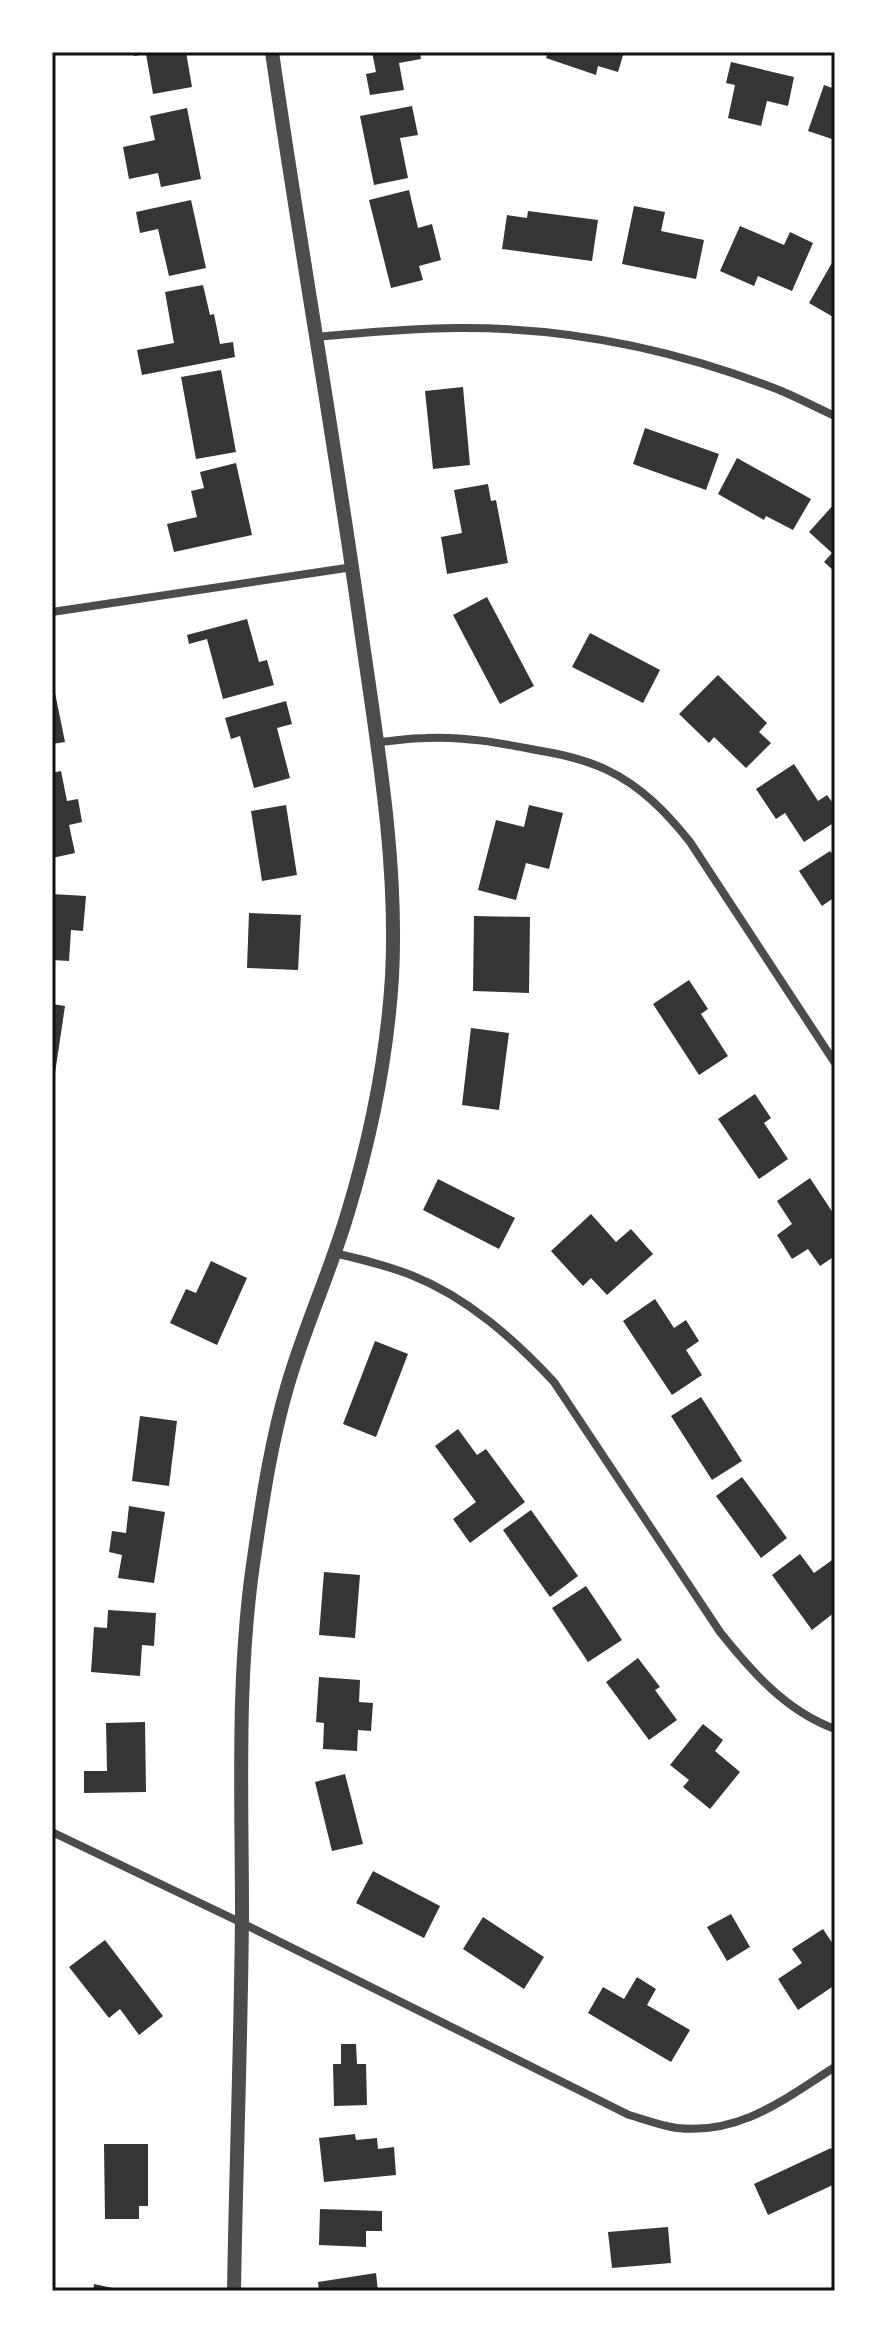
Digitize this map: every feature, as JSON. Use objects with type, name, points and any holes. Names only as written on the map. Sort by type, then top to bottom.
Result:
[{"type":"street","points":[[234,2291],[242,1923],[242,1692],[254,1554],[287,1386],[348,1213],[379,1089],[392,977],[393,920],[377,742],[353,567],[272,52]]},
{"type":"street","points":[[315,337],[403,329],[458,328],[568,334],[673,355],[776,389],[835,416]]},
{"type":"street","points":[[52,612],[353,567]]},
{"type":"street","points":[[377,742],[429,737],[491,741],[573,757],[607,770],[631,784],[663,810],[690,842],[835,1063]]},
{"type":"street","points":[[334,1253],[413,1276],[441,1289],[478,1313],[528,1354],[554,1382],[743,1662],[796,1709],[835,1729]]},
{"type":"street","points":[[52,1832],[629,2115],[673,2128],[715,2128],[755,2116],[835,2067]]},
{"type":"building","points":[[133,52],[186,52],[192,87],[153,94],[146,54],[134,56]]},
{"type":"building","points":[[372,52],[420,52],[421,59],[399,63],[404,90],[370,95],[366,74],[376,72]]},
{"type":"building","points":[[548,52],[624,52],[618,72],[598,66],[596,75],[546,58]]},
{"type":"building","points":[[731,62],[794,77],[788,106],[767,101],[761,126],[728,118],[735,85],[726,83]]},
{"type":"building","points":[[824,85],[835,89],[835,140],[808,131]]},
{"type":"building","points":[[412,106],[418,135],[400,138],[408,178],[374,185],[360,116]]},
{"type":"building","points":[[187,108],[201,179],[161,187],[158,173],[129,179],[123,147],[155,140],[150,116]]},
{"type":"building","points":[[409,190],[418,228],[432,224],[441,260],[419,266],[423,280],[391,288],[369,200]]},
{"type":"building","points":[[191,200],[206,268],[169,276],[158,229],[140,233],[136,212]]},
{"type":"building","points":[[634,206],[665,212],[661,231],[704,240],[696,279],[622,264]]},
{"type":"building","points":[[528,211],[598,220],[592,261],[502,249],[507,215],[527,218]]},
{"type":"building","points":[[740,226],[784,245],[790,232],[813,243],[792,291],[758,276],[754,286],[720,271]]},
{"type":"building","points":[[835,262],[835,318],[809,303]]},
{"type":"building","points":[[203,285],[210,315],[214,314],[220,344],[233,342],[235,357],[142,375],[137,350],[174,343],[165,292]]},
{"type":"building","points":[[221,370],[236,452],[196,459],[181,377]]},
{"type":"building","points":[[463,387],[470,465],[433,469],[425,391]]},
{"type":"building","points":[[645,428],[719,454],[706,490],[633,464]]},
{"type":"building","points":[[737,458],[811,499],[793,530],[766,516],[764,520],[718,494]]},
{"type":"building","points":[[236,463],[252,535],[174,552],[167,524],[197,517],[191,491],[204,488],[200,472]]},
{"type":"building","points":[[488,484],[491,501],[496,500],[508,563],[447,574],[441,537],[462,533],[454,490]]},
{"type":"building","points":[[835,503],[835,572],[824,562],[832,553],[809,532]]},
{"type":"building","points":[[487,597],[534,686],[500,704],[453,615]]},
{"type":"building","points":[[247,619],[259,662],[267,660],[274,685],[223,699],[207,639],[189,644],[187,635]]},
{"type":"building","points":[[590,633],[660,670],[643,703],[572,667]]},
{"type":"building","points":[[718,675],[767,723],[759,732],[771,743],[746,768],[714,737],[709,743],[679,714]]},
{"type":"building","points":[[52,678],[65,742],[52,744]]},
{"type":"building","points":[[286,701],[292,724],[277,728],[290,778],[254,788],[240,736],[231,739],[225,718]]},
{"type":"building","points":[[794,764],[818,801],[827,795],[835,806],[835,822],[804,842],[785,813],[776,819],[756,789]]},
{"type":"building","points":[[61,771],[67,801],[78,799],[82,822],[69,825],[75,853],[52,858],[52,773]]},
{"type":"building","points":[[286,805],[297,875],[262,881],[251,811]]},
{"type":"building","points":[[529,805],[563,813],[549,869],[526,863],[516,900],[478,890],[496,820],[524,827]]},
{"type":"building","points":[[830,851],[835,858],[835,897],[822,906],[799,871]]},
{"type":"building","points":[[52,894],[86,896],[83,931],[71,930],[69,961],[52,960]]},
{"type":"building","points":[[249,913],[301,915],[298,970],[247,968]]},
{"type":"building","points":[[474,916],[530,917],[529,993],[473,991]]},
{"type":"building","points":[[689,980],[708,1009],[701,1014],[728,1056],[699,1075],[653,1004]]},
{"type":"building","points":[[52,1004],[65,1006],[54,1080],[52,1080]]},
{"type":"building","points":[[471,1028],[509,1033],[499,1110],[462,1105]]},
{"type":"building","points":[[755,1094],[771,1118],[764,1123],[788,1159],[759,1179],[718,1119]]},
{"type":"building","points":[[810,1178],[835,1216],[835,1256],[820,1266],[808,1249],[792,1259],[777,1235],[792,1224],[777,1201]]},
{"type":"building","points":[[438,1179],[515,1218],[499,1249],[423,1210]]},
{"type":"building","points":[[591,1214],[616,1242],[631,1229],[653,1254],[607,1295],[591,1278],[583,1286],[551,1251]]},
{"type":"building","points":[[211,1261],[247,1278],[217,1345],[170,1323],[186,1289],[196,1293]]},
{"type":"building","points":[[655,1299],[674,1328],[686,1320],[699,1341],[686,1350],[702,1375],[672,1395],[623,1321]]},
{"type":"building","points":[[375,1341],[408,1354],[376,1437],[343,1424]]},
{"type":"building","points":[[701,1397],[742,1461],[712,1480],[671,1416]]},
{"type":"building","points":[[140,1416],[177,1421],[169,1486],[132,1481]]},
{"type":"building","points":[[458,1429],[477,1455],[486,1449],[525,1502],[470,1543],[453,1519],[476,1502],[435,1446]]},
{"type":"building","points":[[742,1477],[787,1538],[761,1558],[716,1496]]},
{"type":"building","points":[[129,1506],[165,1512],[154,1583],[118,1578],[122,1555],[109,1552],[112,1531],[126,1533]]},
{"type":"building","points":[[531,1510],[578,1576],[550,1597],[503,1530]]},
{"type":"building","points":[[800,1554],[814,1573],[835,1558],[835,1595],[832,1597],[835,1612],[812,1630],[772,1575]]},
{"type":"building","points":[[324,1572],[360,1575],[355,1638],[319,1635]]},
{"type":"building","points":[[586,1586],[622,1640],[588,1662],[552,1608]]},
{"type":"building","points":[[108,1610],[156,1613],[154,1646],[142,1645],[140,1676],[91,1672],[94,1627],[107,1628]]},
{"type":"building","points":[[638,1658],[660,1687],[655,1690],[677,1720],[649,1740],[606,1682]]},
{"type":"building","points":[[319,1677],[360,1680],[359,1702],[373,1703],[371,1731],[358,1730],[357,1751],[323,1749],[324,1723],[316,1722]]},
{"type":"building","points":[[145,1722],[146,1792],[84,1793],[84,1771],[107,1771],[106,1723]]},
{"type":"building","points":[[703,1724],[723,1740],[715,1751],[740,1772],[710,1809],[683,1787],[689,1780],[670,1765]]},
{"type":"building","points":[[345,1774],[363,1844],[332,1851],[315,1782]]},
{"type":"building","points":[[373,1871],[440,1906],[424,1938],[356,1903]]},
{"type":"building","points":[[731,1914],[750,1947],[727,1961],[707,1927]]},
{"type":"building","points":[[483,1917],[544,1957],[524,1989],[463,1949]]},
{"type":"building","points":[[823,1929],[835,1947],[835,1985],[798,2010],[778,1979],[802,1963],[792,1949]]},
{"type":"building","points":[[105,1940],[163,2016],[139,2035],[120,2009],[109,2018],[69,1967]]},
{"type":"building","points":[[637,1977],[656,1989],[647,2005],[690,2030],[671,2062],[588,2013],[603,1987],[624,1999]]},
{"type":"building","points":[[341,2044],[356,2044],[357,2064],[366,2064],[367,2105],[334,2106],[333,2064],[341,2064]]},
{"type":"building","points":[[355,2134],[356,2140],[377,2138],[378,2149],[394,2147],[396,2175],[324,2182],[319,2138]]},
{"type":"building","points":[[104,2144],[148,2144],[148,2206],[139,2206],[139,2219],[105,2219]]},
{"type":"building","points":[[831,2148],[835,2156],[835,2184],[768,2215],[754,2184]]},
{"type":"building","points":[[320,2209],[382,2211],[382,2231],[366,2231],[366,2247],[319,2245]]},
{"type":"building","points":[[668,2227],[671,2263],[612,2268],[608,2232]]},
{"type":"building","points":[[376,2273],[378,2291],[319,2291],[318,2282]]},
{"type":"building","points":[[94,2284],[122,2290],[93,2291]]}]
